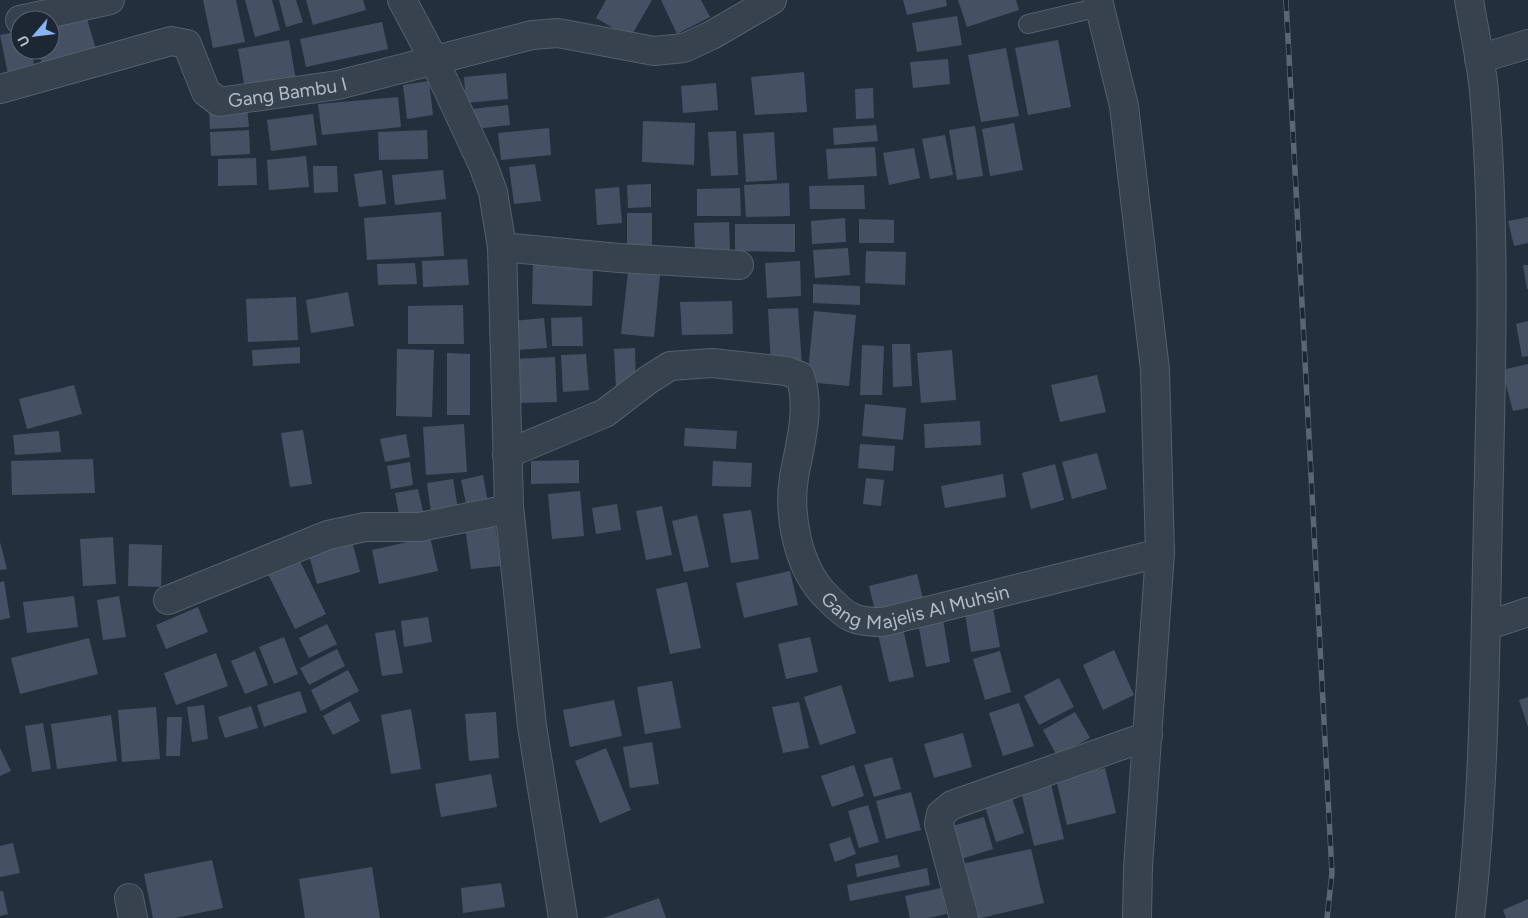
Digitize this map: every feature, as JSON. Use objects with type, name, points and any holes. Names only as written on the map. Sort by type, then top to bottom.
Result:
[{"type":"street","points":[[60,11],[110,0]]},
{"type":"street","points":[[402,0],[435,62],[487,174],[493,192],[502,246],[509,509],[532,726],[563,918]]},
{"type":"street","points":[[435,62],[532,35],[558,33],[654,51],[684,48],[772,0]]},
{"type":"street","points":[[1469,0],[1484,89],[1490,200],[1491,384],[1483,720],[1470,918]]},
{"type":"street","points":[[1099,4],[1124,106],[1155,370],[1160,553],[1138,868],[1137,918]]},
{"type":"street","name":"Gang Bambu I","points":[[0,89],[170,41],[187,44],[206,92],[219,102],[338,85],[435,62]]},
{"type":"street","points":[[1479,60],[1528,44]]},
{"type":"street","points":[[502,246],[619,258],[740,265]]},
{"type":"street","name":"Gang Majelis Al Muhsin","points":[[507,454],[605,413],[670,366],[712,363],[786,370],[800,376],[805,390],[802,440],[794,479],[796,542],[818,588],[835,606],[858,622],[883,622],[1160,553]]},
{"type":"street","points":[[168,600],[328,535],[365,527],[420,527],[509,509]]},
{"type":"street","points":[[1486,626],[1528,612]]},
{"type":"street","points":[[964,918],[939,824],[941,814],[952,805],[1148,736]]},
{"type":"lane","points":[[1028,24],[1099,4]]},
{"type":"building","points":[[203,0],[236,0],[245,42],[213,48]]},
{"type":"building","points":[[245,0],[272,0],[280,30],[255,37]]},
{"type":"building","points":[[279,0],[296,0],[303,22],[286,27]]},
{"type":"building","points":[[306,0],[363,0],[366,10],[313,25]]},
{"type":"building","points":[[606,0],[652,0],[630,38],[596,18]]},
{"type":"building","points":[[661,0],[701,0],[710,17],[677,34]]},
{"type":"building","points":[[903,0],[946,0],[947,6],[907,15]]},
{"type":"building","points":[[958,0],[1016,0],[1019,10],[967,27]]},
{"type":"building","points":[[957,16],[962,45],[917,52],[912,23]]},
{"type":"building","points":[[87,19],[98,56],[44,71],[41,60],[60,60],[60,26]]},
{"type":"building","points":[[382,22],[388,49],[306,67],[300,39]]},
{"type":"building","points":[[10,33],[10,60],[33,60],[37,78],[10,84],[0,35]]},
{"type":"building","points":[[289,40],[296,80],[245,89],[238,49]]},
{"type":"building","points":[[1058,40],[1071,107],[1028,115],[1015,48]]},
{"type":"building","points":[[1006,48],[1019,116],[981,122],[968,55]]},
{"type":"building","points":[[948,59],[950,84],[913,88],[910,62]]},
{"type":"building","points":[[804,72],[807,112],[755,115],[751,77]]},
{"type":"building","points":[[506,73],[508,99],[466,103],[464,77]]},
{"type":"building","points":[[429,81],[433,115],[407,119],[403,85]]},
{"type":"building","points":[[716,83],[718,110],[683,113],[681,86]]},
{"type":"building","points":[[873,88],[874,118],[856,119],[855,89]]},
{"type":"building","points":[[398,97],[401,127],[322,135],[318,104]]},
{"type":"building","points":[[508,105],[510,125],[475,129],[472,109]]},
{"type":"building","points":[[247,106],[249,127],[210,129],[209,107]]},
{"type":"building","points":[[313,114],[317,145],[271,151],[267,120]]},
{"type":"building","points":[[643,121],[695,123],[694,165],[642,162]]},
{"type":"building","points":[[1014,123],[1023,170],[990,176],[982,129]]},
{"type":"building","points":[[876,125],[878,141],[834,145],[833,128]]},
{"type":"building","points":[[975,126],[983,176],[957,180],[949,130]]},
{"type":"building","points":[[549,128],[551,155],[501,160],[498,133]]},
{"type":"building","points":[[249,130],[250,154],[211,156],[210,132]]},
{"type":"building","points":[[427,130],[428,159],[379,160],[378,132]]},
{"type":"building","points":[[736,131],[738,175],[711,176],[708,132]]},
{"type":"building","points":[[774,132],[777,180],[746,182],[743,134]]},
{"type":"building","points":[[945,135],[953,175],[930,179],[922,139]]},
{"type":"building","points":[[875,147],[877,176],[828,179],[826,149]]},
{"type":"building","points":[[914,148],[920,178],[889,185],[883,153]]},
{"type":"building","points":[[306,156],[309,187],[269,190],[267,160]]},
{"type":"building","points":[[256,158],[257,185],[218,186],[218,159]]},
{"type":"building","points":[[535,164],[541,201],[514,204],[509,167]]},
{"type":"building","points":[[313,166],[337,166],[338,192],[314,193]]},
{"type":"building","points":[[382,170],[386,204],[359,207],[354,174]]},
{"type":"building","points":[[443,170],[446,199],[395,205],[392,175]]},
{"type":"building","points":[[789,183],[790,216],[746,217],[744,185]]},
{"type":"building","points":[[651,184],[651,207],[628,208],[627,185]]},
{"type":"building","points":[[864,185],[865,209],[810,209],[809,186]]},
{"type":"building","points":[[619,187],[622,223],[597,225],[595,189]]},
{"type":"building","points":[[740,188],[741,216],[697,216],[697,189]]},
{"type":"building","points":[[441,212],[444,256],[367,260],[364,218]]},
{"type":"building","points":[[627,213],[652,213],[652,248],[627,247]]},
{"type":"building","points":[[1528,217],[1528,243],[1514,246],[1508,221]]},
{"type":"building","points":[[845,218],[846,242],[812,244],[811,221]]},
{"type":"building","points":[[859,219],[894,220],[894,243],[859,243]]},
{"type":"building","points":[[729,222],[730,250],[695,251],[694,223]]},
{"type":"building","points":[[735,224],[795,224],[795,252],[735,251]]},
{"type":"building","points":[[848,248],[850,275],[815,278],[813,250]]},
{"type":"building","points":[[866,251],[906,252],[905,285],[865,283]]},
{"type":"building","points":[[467,259],[469,285],[423,287],[422,261]]},
{"type":"building","points":[[800,261],[801,296],[767,298],[765,263]]},
{"type":"building","points":[[415,263],[417,284],[378,285],[377,264]]},
{"type":"building","points":[[629,263],[661,266],[654,337],[621,334]]},
{"type":"building","points":[[533,264],[593,267],[592,306],[532,304]]},
{"type":"building","points":[[1523,265],[1528,265],[1528,289],[1527,289]]},
{"type":"building","points":[[813,284],[860,286],[860,305],[813,303]]},
{"type":"building","points":[[348,292],[354,326],[311,333],[306,300]]},
{"type":"building","points":[[296,297],[298,340],[248,342],[246,299]]},
{"type":"building","points":[[732,301],[733,334],[682,335],[680,302]]},
{"type":"building","points":[[463,305],[464,344],[408,344],[408,306]]},
{"type":"building","points":[[798,308],[802,365],[771,367],[768,309]]},
{"type":"building","points":[[814,311],[856,315],[849,386],[807,382]]},
{"type":"building","points":[[582,317],[583,346],[552,346],[551,318]]},
{"type":"building","points":[[544,318],[547,348],[515,350],[513,321]]},
{"type":"building","points":[[1528,321],[1528,356],[1522,357],[1516,324]]},
{"type":"building","points":[[892,344],[910,344],[912,386],[893,387]]},
{"type":"building","points":[[862,345],[884,346],[882,395],[860,395]]},
{"type":"building","points":[[300,347],[300,363],[253,366],[252,350]]},
{"type":"building","points":[[635,348],[636,387],[616,388],[614,349]]},
{"type":"building","points":[[397,349],[434,350],[432,417],[396,416]]},
{"type":"building","points":[[952,350],[956,400],[921,403],[917,353]]},
{"type":"building","points":[[447,353],[470,354],[470,415],[447,415]]},
{"type":"building","points":[[586,354],[589,390],[563,392],[561,355]]},
{"type":"building","points":[[555,357],[557,402],[517,403],[515,359]]},
{"type":"building","points":[[1528,364],[1528,408],[1513,411],[1502,370]]},
{"type":"building","points":[[1097,375],[1106,412],[1060,422],[1051,385]]},
{"type":"building","points":[[74,385],[82,414],[27,429],[19,399]]},
{"type":"building","points":[[865,404],[906,408],[903,440],[862,436]]},
{"type":"building","points":[[980,421],[981,445],[925,448],[924,424]]},
{"type":"building","points":[[464,424],[467,472],[426,475],[423,427]]},
{"type":"building","points":[[685,428],[737,431],[736,449],[684,446]]},
{"type":"building","points":[[303,430],[312,484],[290,487],[281,433]]},
{"type":"building","points":[[59,431],[61,452],[15,455],[13,435]]},
{"type":"building","points":[[406,434],[410,457],[385,462],[380,439]]},
{"type":"building","points":[[860,444],[895,446],[893,471],[858,468]]},
{"type":"building","points":[[1097,453],[1107,489],[1072,499],[1062,462]]},
{"type":"building","points":[[93,459],[95,493],[12,495],[11,461]]},
{"type":"building","points":[[579,460],[579,483],[531,484],[531,461]]},
{"type":"building","points":[[713,461],[752,463],[751,487],[712,486]]},
{"type":"building","points":[[410,462],[413,485],[391,489],[387,466]]},
{"type":"building","points":[[1055,464],[1064,500],[1031,509],[1022,473]]},
{"type":"building","points":[[1003,474],[1006,497],[945,508],[941,486]]},
{"type":"building","points":[[483,475],[489,509],[468,513],[461,480]]},
{"type":"building","points":[[866,478],[884,480],[881,506],[863,504]]},
{"type":"building","points":[[453,479],[458,509],[431,513],[427,483]]},
{"type":"building","points":[[418,489],[424,516],[400,520],[395,493]]},
{"type":"building","points":[[580,491],[584,536],[552,539],[548,494]]},
{"type":"building","points":[[617,504],[621,530],[596,534],[592,508]]},
{"type":"building","points":[[662,506],[672,555],[646,560],[636,511]]},
{"type":"building","points":[[751,510],[759,559],[731,563],[723,514]]},
{"type":"building","points":[[697,515],[709,567],[684,572],[672,521]]},
{"type":"building","points":[[494,517],[501,566],[471,569],[464,521]]},
{"type":"building","points":[[113,537],[116,584],[83,586],[80,539]]},
{"type":"building","points":[[351,537],[360,572],[317,584],[307,548]]},
{"type":"building","points":[[430,537],[438,571],[379,584],[372,550]]},
{"type":"building","points":[[0,542],[7,569],[0,570]]},
{"type":"building","points":[[129,544],[162,545],[161,587],[128,586]]},
{"type":"building","points":[[298,557],[326,614],[295,629],[267,572]]},
{"type":"building","points":[[790,571],[798,605],[744,618],[736,583]]},
{"type":"building","points":[[917,574],[924,603],[876,615],[869,586]]},
{"type":"building","points":[[4,581],[10,618],[0,620],[0,582]]},
{"type":"building","points":[[687,582],[701,648],[670,654],[656,589]]},
{"type":"building","points":[[74,596],[78,627],[27,633],[23,602]]},
{"type":"building","points":[[119,596],[126,637],[103,640],[97,600]]},
{"type":"building","points":[[992,602],[1000,647],[971,652],[964,607]]},
{"type":"building","points":[[198,607],[208,632],[166,649],[156,625]]},
{"type":"building","points":[[942,613],[950,662],[926,667],[917,617]]},
{"type":"building","points":[[428,617],[432,642],[404,647],[401,621]]},
{"type":"building","points":[[327,624],[337,644],[309,658],[299,638]]},
{"type":"building","points":[[902,624],[914,677],[889,682],[877,630]]},
{"type":"building","points":[[395,630],[403,673],[382,676],[375,633]]},
{"type":"building","points":[[284,637],[298,674],[274,684],[259,647]]},
{"type":"building","points":[[810,637],[818,672],[786,679],[778,644]]},
{"type":"building","points":[[89,638],[98,674],[20,694],[11,658]]},
{"type":"building","points":[[337,649],[345,666],[309,685],[300,668]]},
{"type":"building","points":[[1114,650],[1134,695],[1103,710],[1083,665]]},
{"type":"building","points":[[255,651],[268,685],[245,694],[231,661]]},
{"type":"building","points":[[1000,651],[1011,692],[985,700],[973,659]]},
{"type":"building","points":[[216,653],[228,686],[176,705],[164,673]]},
{"type":"building","points":[[348,670],[359,691],[321,711],[311,690]]},
{"type":"building","points":[[1059,678],[1074,707],[1039,725],[1024,696]]},
{"type":"building","points":[[672,681],[681,728],[645,734],[637,687]]},
{"type":"building","points":[[841,685],[856,733],[820,745],[804,697]]},
{"type":"building","points":[[300,691],[307,712],[264,727],[257,705]]},
{"type":"building","points":[[1528,697],[1528,727],[1519,700]]},
{"type":"building","points":[[614,700],[622,736],[570,747],[563,710]]},
{"type":"building","points":[[350,701],[360,721],[333,735],[323,716]]},
{"type":"building","points":[[799,702],[809,748],[783,753],[772,707]]},
{"type":"building","points":[[1019,703],[1034,746],[1003,756],[989,713]]},
{"type":"building","points":[[204,705],[208,739],[192,742],[187,707]]},
{"type":"building","points":[[251,706],[258,728],[225,738],[218,717]]},
{"type":"building","points":[[156,707],[160,759],[122,762],[118,710]]},
{"type":"building","points":[[411,709],[421,769],[391,774],[381,715]]},
{"type":"building","points":[[496,712],[499,758],[469,761],[465,714]]},
{"type":"building","points":[[1075,712],[1090,738],[1057,756],[1043,730]]},
{"type":"building","points":[[111,715],[117,761],[57,769],[51,724]]},
{"type":"building","points":[[167,717],[182,717],[180,756],[166,756]]},
{"type":"building","points":[[43,723],[51,769],[32,772],[25,726]]},
{"type":"building","points":[[963,733],[972,767],[934,778],[924,744]]},
{"type":"building","points":[[652,742],[659,784],[630,788],[623,747]]},
{"type":"building","points":[[0,748],[11,771],[0,776]]},
{"type":"building","points":[[606,748],[631,810],[600,823],[575,761]]},
{"type":"building","points":[[892,757],[901,789],[874,797],[864,765]]},
{"type":"building","points":[[854,765],[864,796],[832,807],[821,776]]},
{"type":"building","points":[[1105,768],[1116,813],[1067,825],[1056,779]]},
{"type":"building","points":[[491,774],[497,807],[441,817],[435,784]]},
{"type":"building","points":[[1050,780],[1064,839],[1034,846],[1020,787]]},
{"type":"building","points":[[1009,789],[1024,833],[996,842],[982,797]]},
{"type":"building","points":[[911,792],[921,830],[886,839],[876,801]]},
{"type":"building","points":[[868,805],[879,842],[859,848],[848,811]]},
{"type":"building","points":[[984,817],[993,849],[958,860],[949,827]]},
{"type":"building","points":[[850,837],[856,854],[835,862],[829,844]]},
{"type":"building","points":[[13,843],[20,873],[0,877],[0,846]]},
{"type":"building","points":[[1031,849],[1044,903],[981,918],[969,918],[957,865]]},
{"type":"building","points":[[897,855],[900,867],[857,877],[855,864]]},
{"type":"building","points":[[212,860],[223,908],[175,918],[153,918],[144,874]]},
{"type":"building","points":[[372,867],[380,918],[305,918],[299,879]]},
{"type":"building","points":[[927,868],[930,885],[850,901],[847,885]]},
{"type":"building","points":[[501,883],[505,907],[463,913],[461,888]]},
{"type":"building","points":[[941,888],[947,914],[928,918],[910,918],[905,896]]},
{"type":"building","points":[[0,891],[3,891],[8,914],[0,916]]},
{"type":"building","points":[[659,898],[666,918],[603,918]]},
{"type":"building","points":[[1528,899],[1528,918],[1506,918],[1503,910]]},
{"type":"railway","points":[[1286,0],[1332,873],[1327,918]]}]
